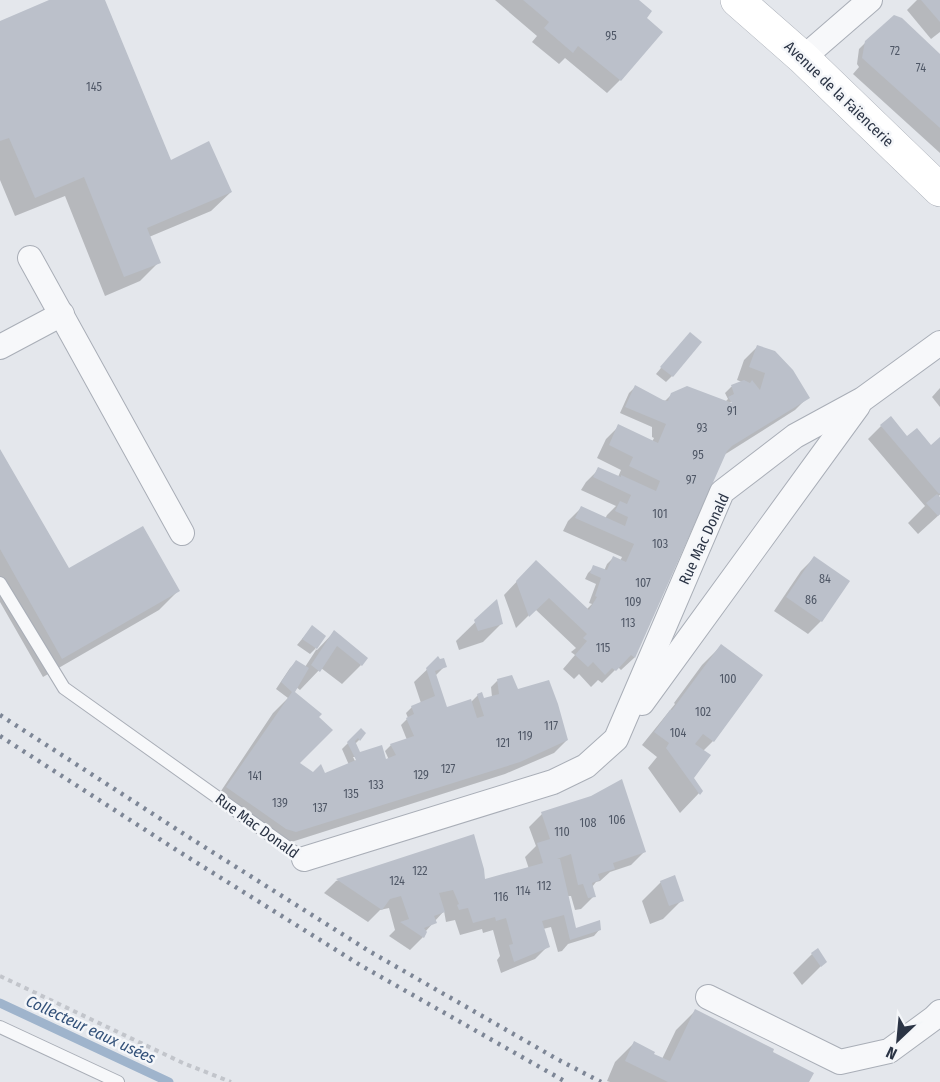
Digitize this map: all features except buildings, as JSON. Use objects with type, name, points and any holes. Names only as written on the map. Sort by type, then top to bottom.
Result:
[{"type":"street","name":"Avenue de la Faïencerie","points":[[736,0],[803,58],[940,190]]},
{"type":"street","points":[[803,58],[870,0]]},
{"type":"street","points":[[30,258],[182,533]]},
{"type":"street","points":[[0,347],[62,314]]},
{"type":"street","name":"Rue Mac Donald","points":[[616,739],[722,492],[795,436],[863,399],[940,343]]},
{"type":"street","name":"Rue Mac Donald","points":[[304,859],[553,782],[586,766],[616,739],[863,399]]},
{"type":"street","points":[[708,997],[840,1062],[888,1052],[940,1012]]},
{"type":"lane","name":"Rue Mac Donald","points":[[0,583],[64,688],[304,859]]},
{"type":"lane","points":[[0,1027],[118,1082]]},
{"type":"path","points":[[0,976],[183,1063],[231,1082]]},
{"type":"waterway","name":"Collecteur eaux usées","points":[[0,1003],[169,1082]]},
{"type":"railway","points":[[0,715],[369,951],[601,1082]]},
{"type":"railway","points":[[0,736],[360,965],[566,1082]]}]
